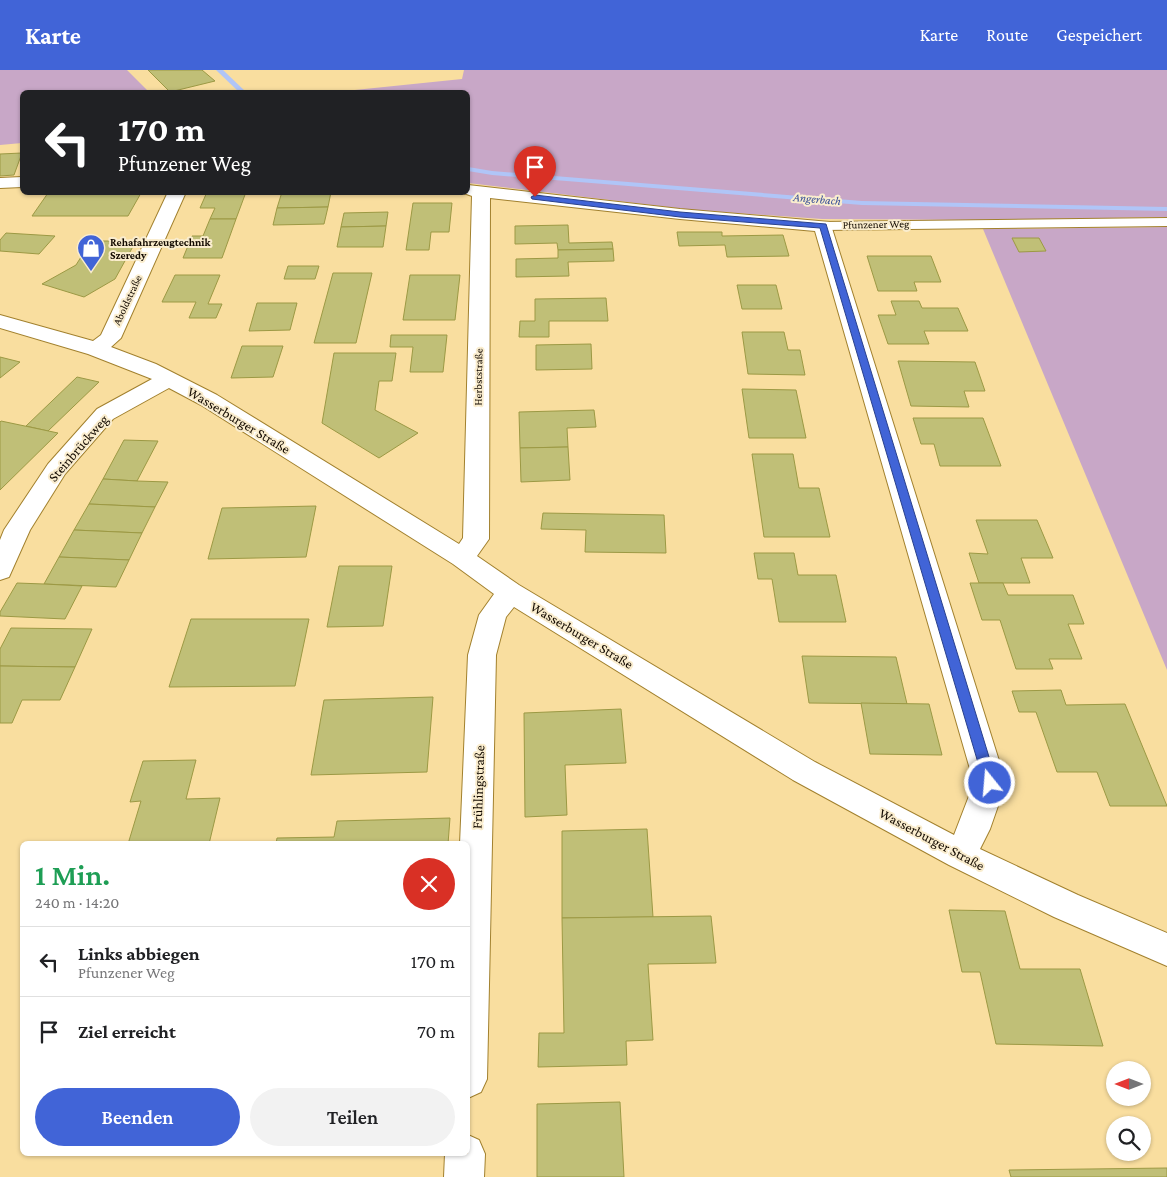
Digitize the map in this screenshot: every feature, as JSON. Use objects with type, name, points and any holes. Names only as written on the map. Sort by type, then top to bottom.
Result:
[{"type":"street","points":[[0,183],[20,182]]},
{"type":"street","name":"Pfunzener Weg","points":[[474,190],[680,214],[823,226]]},
{"type":"street","name":"Herbststraße","points":[[462,558],[476,539],[474,190]]},
{"type":"street","name":"Aboldstraße","points":[[96,349],[110,338],[176,195]]},
{"type":"street","points":[[823,226],[990,783],[974,828],[960,855]]},
{"type":"street","name":"Wasserburger Straße","points":[[0,321],[96,349],[169,379],[209,400],[462,558],[510,592],[804,771],[960,855],[1066,906],[1167,950]]},
{"type":"street","name":"Steinbrückweg","points":[[0,571],[8,529],[105,414],[169,379]]},
{"type":"street","name":"Frühlingstraße","points":[[470,1019],[482,655],[493,615],[510,592]]},
{"type":"street","points":[[464,1177],[465,1156]]},
{"type":"lane","name":"Pfunzener Weg","points":[[823,226],[1167,222]]},
{"type":"shaded area","points":[[0,70],[127,70],[147,90],[20,90],[20,143],[0,145]]},
{"type":"shaded area","points":[[464,70],[1167,70],[1167,217],[979,220],[822,219],[693,210],[470,183],[470,90],[355,90],[462,79]]},
{"type":"shaded area","points":[[1167,227],[1167,670],[983,229]]},
{"type":"building","points":[[148,70],[202,70],[215,81],[178,90],[168,90]]},
{"type":"building","points":[[20,153],[14,175],[0,176],[0,154]]},
{"type":"building","points":[[47,195],[140,195],[128,216],[32,216]]},
{"type":"building","points":[[206,195],[245,195],[236,219],[210,219],[215,208],[200,208]]},
{"type":"building","points":[[281,195],[330,195],[328,207],[277,208]]},
{"type":"building","points":[[413,203],[452,203],[449,232],[431,232],[429,250],[406,250]]},
{"type":"building","points":[[328,207],[324,224],[273,225],[277,208]]},
{"type":"building","points":[[388,212],[386,226],[341,227],[344,213]]},
{"type":"building","points":[[210,219],[236,219],[222,258],[183,258],[192,236],[203,236]]},
{"type":"building","points":[[568,225],[569,243],[612,242],[613,249],[558,250],[557,243],[515,244],[515,226]]},
{"type":"building","points":[[386,226],[383,247],[337,247],[341,227]]},
{"type":"building","points":[[677,232],[722,232],[722,236],[783,235],[789,256],[727,257],[725,245],[679,246]]},
{"type":"building","points":[[6,233],[55,236],[39,254],[0,251],[0,240]]},
{"type":"building","points":[[1012,238],[1039,238],[1046,251],[1019,252]]},
{"type":"building","name":"Rehafahrzeugtechnik Szeredy","points":[[91,241],[136,241],[115,279],[84,297],[42,284],[76,265]]},
{"type":"building","points":[[613,249],[614,261],[568,262],[569,276],[516,277],[516,259],[558,258],[558,250]]},
{"type":"building","points":[[867,256],[931,256],[941,282],[914,282],[917,291],[878,291]]},
{"type":"building","points":[[288,266],[319,266],[315,279],[284,279]]},
{"type":"building","points":[[333,273],[372,273],[356,343],[314,343]]},
{"type":"building","points":[[175,275],[220,275],[208,304],[222,304],[216,318],[189,318],[196,302],[162,302]]},
{"type":"building","points":[[410,275],[460,275],[455,320],[403,320]]},
{"type":"building","points":[[737,285],[776,285],[782,309],[742,309]]},
{"type":"building","points":[[606,298],[608,321],[549,321],[549,337],[519,337],[520,321],[535,321],[535,299]]},
{"type":"building","points":[[891,301],[919,301],[922,308],[958,308],[968,331],[924,331],[929,344],[888,344],[878,315],[896,315]]},
{"type":"building","points":[[257,303],[297,303],[290,330],[249,331]]},
{"type":"building","points":[[742,332],[784,332],[788,350],[800,350],[805,375],[748,374]]},
{"type":"building","points":[[391,335],[447,335],[443,372],[410,372],[413,347],[390,347]]},
{"type":"building","points":[[591,344],[592,369],[536,370],[536,345]]},
{"type":"building","points":[[242,346],[283,346],[273,377],[231,378]]},
{"type":"building","points":[[334,353],[396,353],[392,381],[379,381],[375,410],[418,433],[379,458],[322,423]]},
{"type":"building","points":[[0,357],[20,362],[0,378]]},
{"type":"building","points":[[898,361],[975,362],[985,391],[964,391],[969,407],[911,406]]},
{"type":"building","points":[[77,377],[99,382],[48,431],[26,426]]},
{"type":"building","points":[[742,389],[796,390],[806,438],[749,438]]},
{"type":"building","points":[[594,410],[596,427],[567,428],[568,447],[520,448],[519,412]]},
{"type":"building","points":[[913,418],[983,418],[1001,466],[940,466],[934,444],[921,444]]},
{"type":"building","points":[[0,422],[58,433],[0,490]]},
{"type":"building","points":[[124,440],[158,441],[137,481],[103,479]]},
{"type":"building","points":[[568,447],[570,480],[521,482],[520,448]]},
{"type":"building","points":[[752,454],[793,454],[799,488],[819,488],[830,537],[764,537]]},
{"type":"building","points":[[103,479],[168,482],[155,507],[89,504]]},
{"type":"building","points":[[89,504],[155,507],[142,533],[74,530]]},
{"type":"building","points":[[316,506],[306,557],[208,559],[222,508]]},
{"type":"building","points":[[543,513],[664,515],[666,553],[585,552],[586,530],[541,529]]},
{"type":"building","points":[[976,520],[1037,520],[1053,558],[1021,558],[1030,583],[979,583],[969,553],[988,554]]},
{"type":"building","points":[[74,530],[142,533],[129,560],[59,557]]},
{"type":"building","points":[[754,553],[794,553],[798,575],[836,575],[846,622],[779,622],[772,579],[758,579]]},
{"type":"building","points":[[59,557],[129,560],[116,587],[44,584]]},
{"type":"building","points":[[339,566],[392,566],[383,626],[327,627]]},
{"type":"building","points":[[17,583],[82,586],[65,619],[0,616],[0,612]]},
{"type":"building","points":[[970,583],[1003,583],[1008,595],[1073,595],[1084,624],[1068,624],[1082,659],[1049,659],[1053,669],[1016,669],[1000,620],[982,620]]},
{"type":"building","points":[[191,619],[309,619],[295,686],[169,687]]},
{"type":"building","points":[[11,628],[92,629],[75,667],[0,666],[0,649]]},
{"type":"building","points":[[802,656],[896,657],[907,704],[809,703]]},
{"type":"building","points":[[0,666],[75,667],[60,700],[22,700],[12,723],[0,723]]},
{"type":"building","points":[[1061,690],[1066,705],[1125,704],[1167,806],[1110,806],[1097,772],[1057,772],[1036,712],[1019,712],[1012,691]]},
{"type":"building","points":[[433,697],[427,772],[311,775],[324,700]]},
{"type":"building","points":[[861,703],[929,704],[942,755],[870,754]]},
{"type":"building","points":[[621,709],[626,763],[565,765],[567,815],[525,817],[524,713]]},
{"type":"building","points":[[196,760],[186,799],[220,798],[210,841],[129,841],[141,801],[130,802],[143,761]]},
{"type":"building","points":[[450,818],[448,841],[276,841],[277,838],[334,837],[337,821]]},
{"type":"building","points":[[647,829],[653,917],[562,918],[562,831]]},
{"type":"building","points":[[949,910],[1005,911],[1020,969],[1080,969],[1103,1046],[996,1044],[980,972],[962,972]]},
{"type":"building","points":[[711,916],[716,963],[648,964],[653,1040],[626,1041],[627,1065],[538,1067],[539,1033],[564,1033],[562,918]]},
{"type":"building","points":[[620,1102],[624,1177],[537,1177],[537,1104]]},
{"type":"building","points":[[1167,1168],[1167,1177],[1011,1177],[1009,1170]]},
{"type":"waterway","name":"Angerbach","points":[[219,70],[241,90]]},
{"type":"waterway","name":"Angerbach","points":[[470,169],[492,173],[862,203],[1167,209]]},
{"type":"place","name":"Rehafahrzeugtechnik Szeredy","points":[[91,272]]},
{"type":"route","points":[[535,197],[680,214],[823,226],[990,783]]}]
